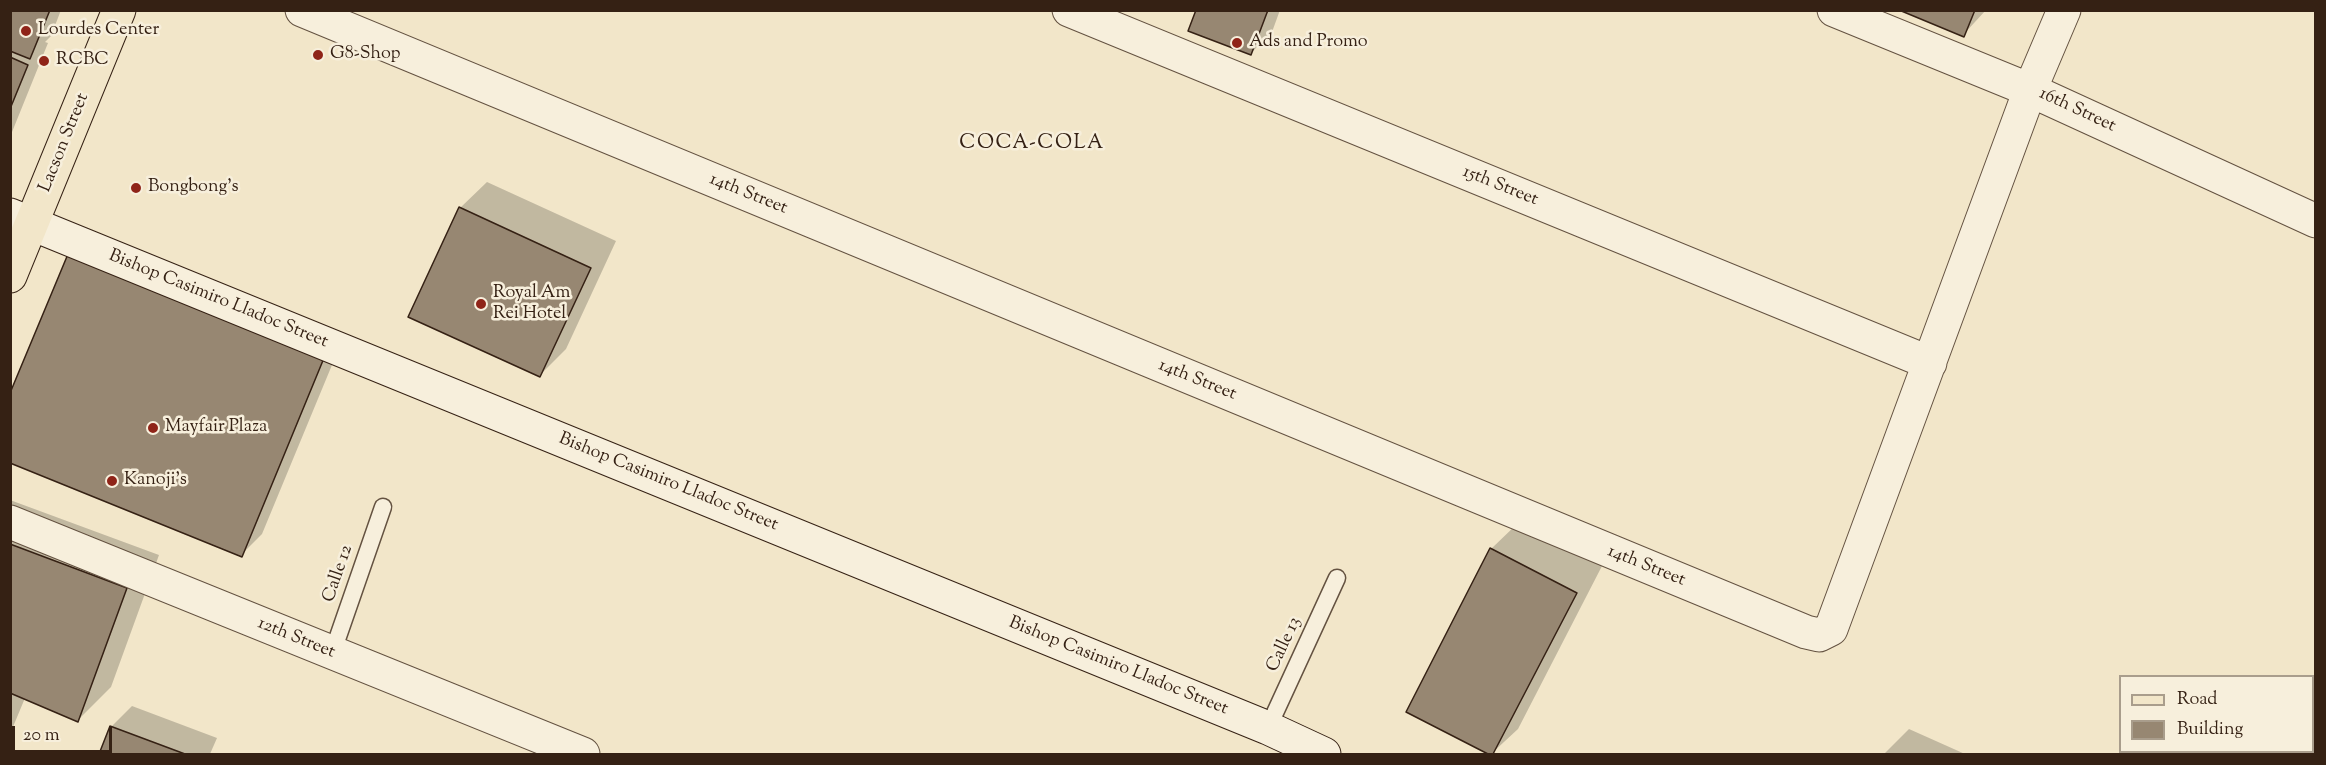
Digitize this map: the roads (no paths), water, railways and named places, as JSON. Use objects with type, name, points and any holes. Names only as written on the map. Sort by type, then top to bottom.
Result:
[{"type":"main road","name":"Lacson Street","points":[[10,276],[21,220],[119,10]]},
{"type":"street","name":"14th Street","points":[[302,10],[1806,632],[1819,635],[1831,629],[2030,90],[2064,10]]},
{"type":"street","name":"15th Street","points":[[1069,10],[1930,363]]},
{"type":"street","name":"16th Street","points":[[1834,10],[2030,90],[2316,221]]},
{"type":"street","name":"Bishop Casimiro Lladoc Street","points":[[21,220],[1268,728],[1324,754]]},
{"type":"street","name":"12th Street","points":[[10,522],[583,754]]},
{"type":"lane","name":"Calle 12","points":[[332,654],[383,507]]},
{"type":"lane","name":"Calle 13","points":[[1268,728],[1337,578]]},
{"type":"place","name":"Lourdes Center","points":[[26,31]]},
{"type":"place","name":"Ads and Promo","points":[[1237,43]]},
{"type":"place","name":"G8-Shop","points":[[318,55]]},
{"type":"place","name":"RCBC","points":[[44,61]]},
{"type":"place","name":"Bongbong's","points":[[136,188]]},
{"type":"place","name":"Royal Am Rei Hotel","points":[[481,304]]},
{"type":"place","name":"Mayfair Plaza","points":[[153,428]]},
{"type":"place","name":"Kanoji's","points":[[112,481]]},
{"type":"district","name":"COCA-COLA","points":[[1032,145]]}]
